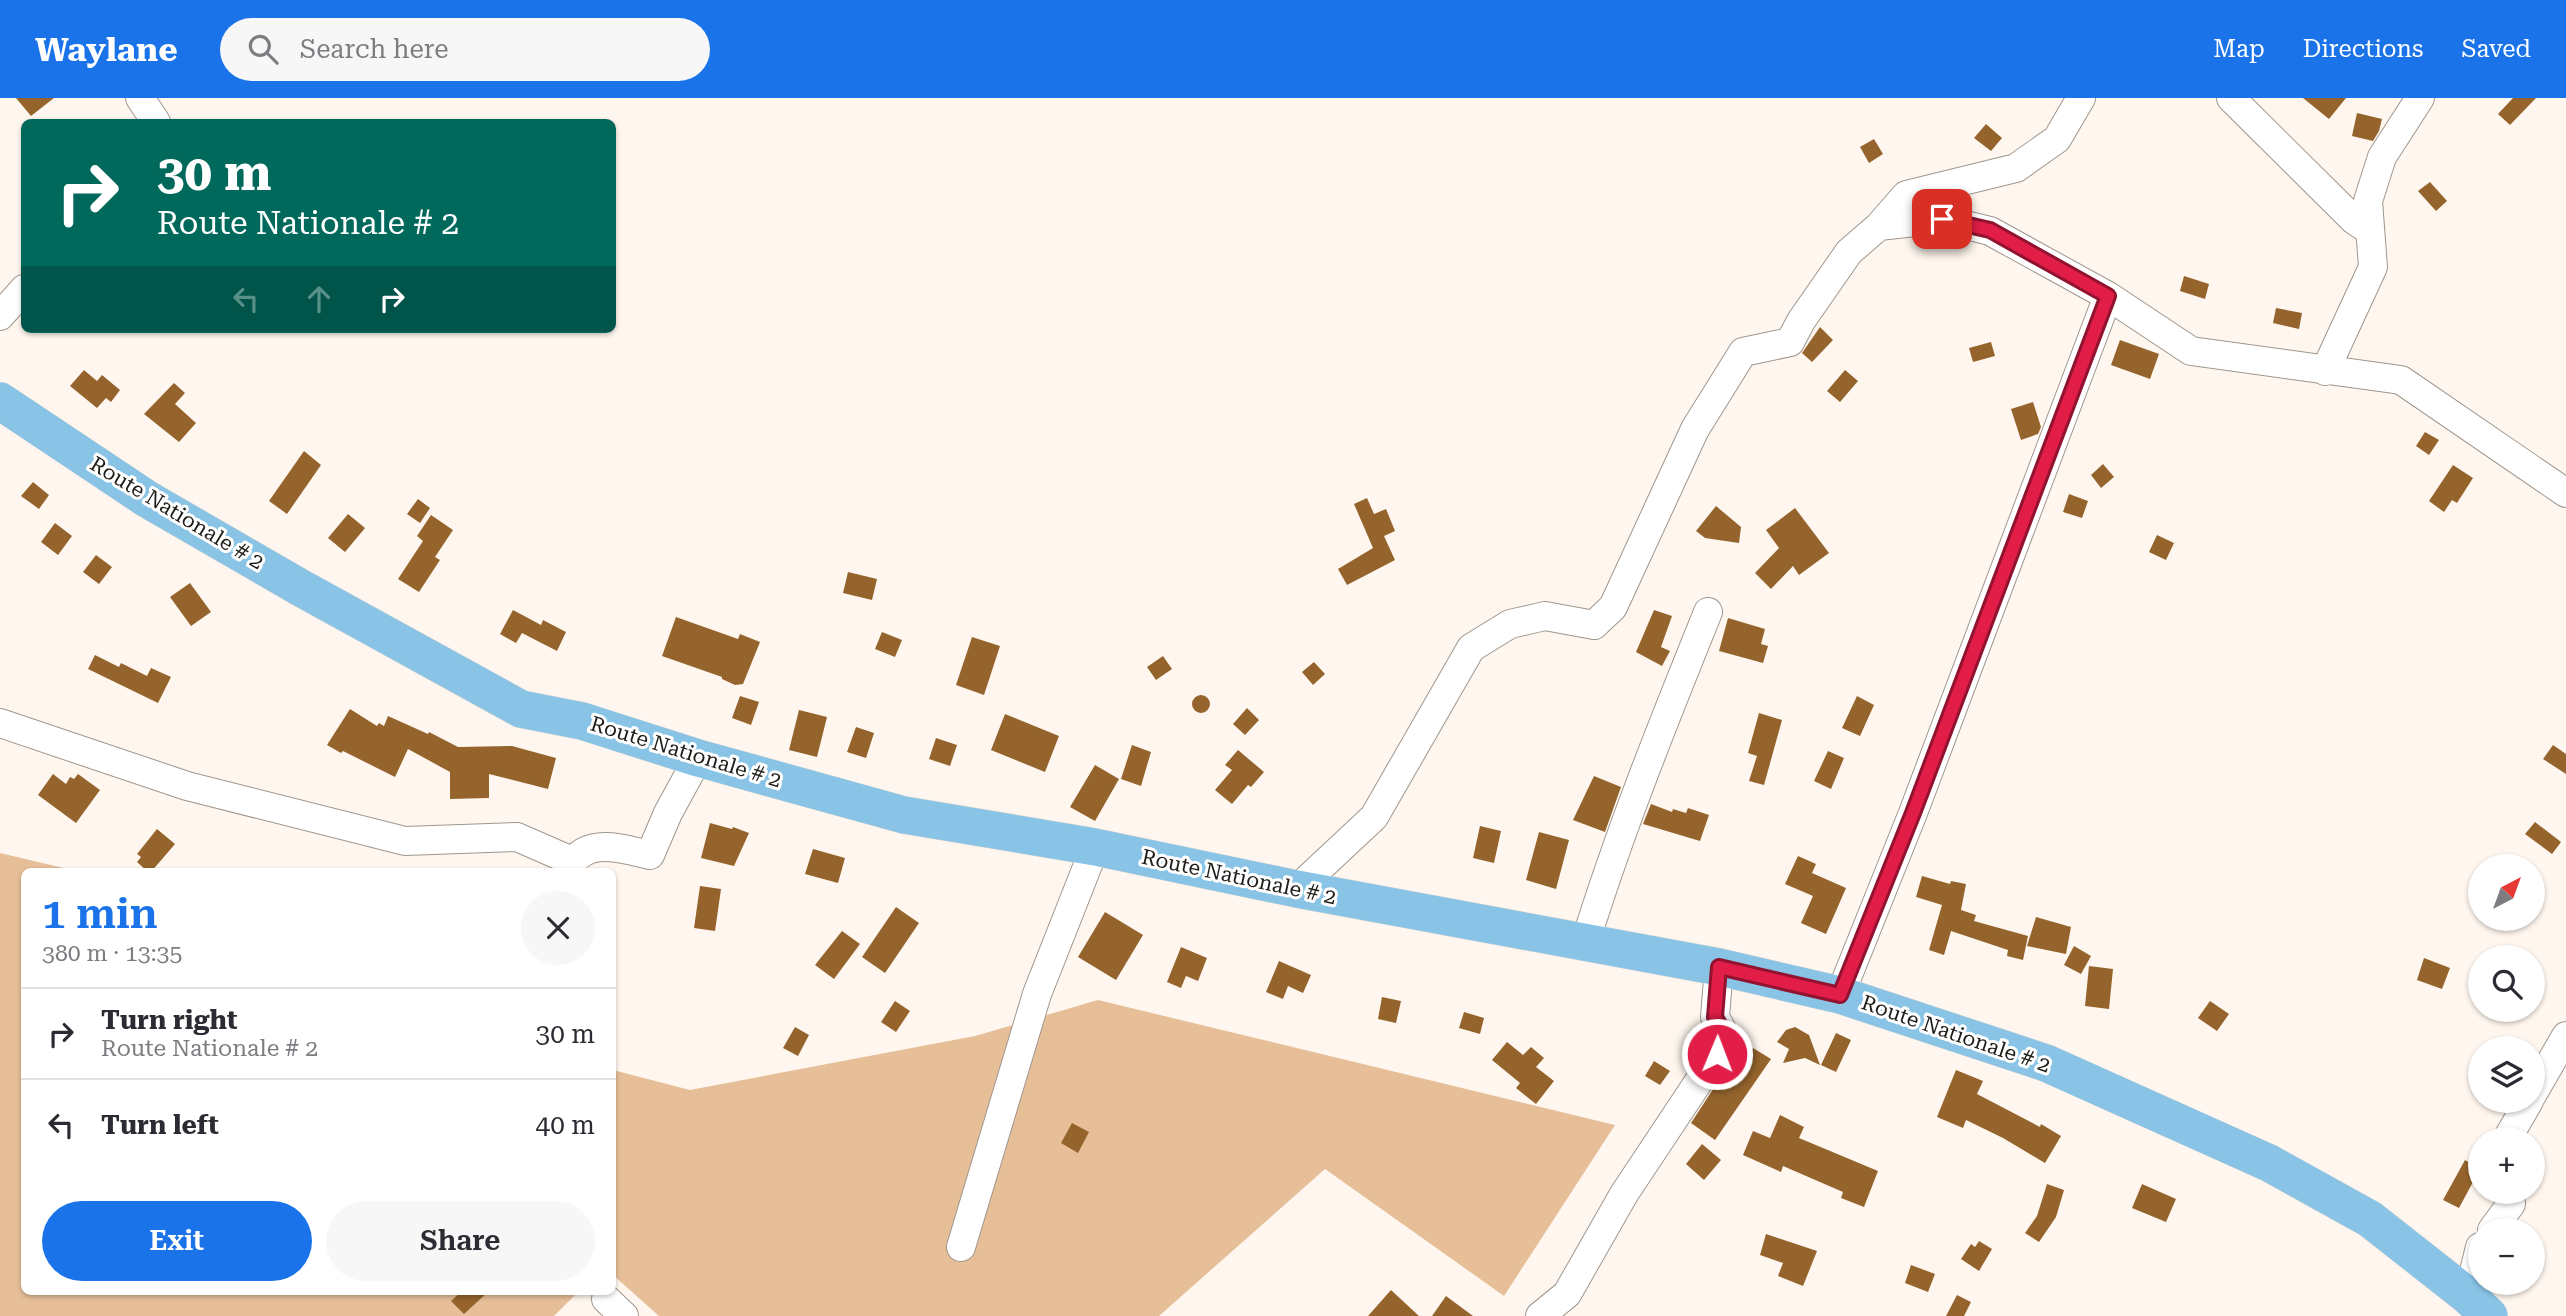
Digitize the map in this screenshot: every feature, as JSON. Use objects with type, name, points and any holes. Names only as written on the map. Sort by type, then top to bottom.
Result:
[{"type":"main road","name":"Route Nationale # 2","points":[[0,401],[147,499],[521,709],[582,721],[698,758],[904,815],[1095,847],[1297,889],[1719,967],[1840,995],[2046,1063],[2269,1163],[2370,1219],[2479,1306]]},
{"type":"street","points":[[140,98],[154,119]]},
{"type":"street","points":[[1297,889],[1374,817],[1471,648],[1510,624],[1545,616],[1594,625],[1613,607],[1695,429],[1743,352],[1790,342],[1801,321],[1849,252],[1879,226],[1906,195],[2016,168],[2057,139],[2081,98]]},
{"type":"street","points":[[2231,98],[2354,220],[2371,231]]},
{"type":"street","points":[[2325,371],[2373,267],[2368,201],[2382,157],[2420,98]]},
{"type":"street","points":[[1879,226],[1942,219],[1990,230],[2108,296],[2191,351],[2401,380],[2566,494]]},
{"type":"street","points":[[0,316],[21,292]]},
{"type":"street","points":[[1840,995],[1913,813],[2108,296]]},
{"type":"street","points":[[1585,943],[1608,868],[1644,770],[1708,612]]},
{"type":"street","points":[[0,723],[187,786],[405,841],[517,837],[569,866],[591,848],[611,846],[650,855],[668,813],[698,758]]},
{"type":"street","points":[[961,1247],[1037,994],[1095,847]]},
{"type":"street","points":[[1540,1316],[1567,1294],[1624,1194],[1717,1054],[1722,1030],[1715,1017],[1719,967]]},
{"type":"street","points":[[2545,1072],[2566,1036]]},
{"type":"shaded area","points":[[0,853],[63,868],[21,868],[21,1295],[575,1295],[554,1316],[0,1316]]},
{"type":"shaded area","points":[[1098,1000],[1615,1125],[1504,1296],[1325,1169],[1159,1316],[659,1316],[616,1278],[616,1071],[690,1090],[975,1036]]},
{"type":"building","points":[[16,98],[54,98],[31,116]]},
{"type":"building","points":[[2303,98],[2346,98],[2329,119]]},
{"type":"building","points":[[2513,98],[2536,98],[2510,125],[2498,114]]},
{"type":"building","points":[[2357,113],[2382,119],[2373,141],[2352,136]]},
{"type":"building","points":[[1986,124],[2002,138],[1991,151],[1974,138]]},
{"type":"building","points":[[1874,139],[1883,154],[1869,163],[1860,147]]},
{"type":"building","points":[[2430,182],[2447,201],[2436,211],[2418,191]]},
{"type":"building","points":[[2184,276],[2209,284],[2205,299],[2180,291]]},
{"type":"building","points":[[2276,308],[2302,313],[2299,329],[2273,323]]},
{"type":"building","points":[[1820,327],[1833,340],[1812,362],[1802,353]]},
{"type":"building","points":[[2120,340],[2159,354],[2150,379],[2111,365]]},
{"type":"building","points":[[1991,342],[1995,356],[1973,362],[1969,348]]},
{"type":"building","points":[[84,370],[97,381],[102,375],[120,390],[111,402],[106,398],[97,408],[70,386]]},
{"type":"building","points":[[1845,370],[1858,381],[1840,402],[1827,391]]},
{"type":"building","points":[[174,383],[185,393],[175,404],[196,423],[179,442],[144,414]]},
{"type":"building","points":[[2033,402],[2041,427],[2038,434],[2021,440],[2011,409]]},
{"type":"building","points":[[2425,432],[2439,440],[2429,455],[2416,446]]},
{"type":"building","points":[[304,451],[321,465],[287,514],[269,501]]},
{"type":"building","points":[[2103,464],[2114,477],[2101,488],[2091,475]]},
{"type":"building","points":[[2453,465],[2473,478],[2457,503],[2452,500],[2444,512],[2429,501]]},
{"type":"building","points":[[33,482],[49,495],[39,509],[21,496]]},
{"type":"building","points":[[2069,494],[2088,501],[2082,518],[2063,512]]},
{"type":"building","points":[[1367,498],[1374,514],[1386,509],[1395,531],[1384,536],[1395,560],[1347,585],[1338,569],[1373,548],[1354,504]]},
{"type":"building","points":[[418,499],[430,508],[420,523],[407,514]]},
{"type":"building","points":[[1716,506],[1741,527],[1739,543],[1705,538],[1696,531]]},
{"type":"building","points":[[1795,508],[1829,553],[1799,575],[1793,566],[1771,589],[1755,573],[1779,548],[1766,530]]},
{"type":"building","points":[[348,514],[365,528],[345,552],[328,538]]},
{"type":"building","points":[[431,515],[453,530],[435,557],[440,560],[419,592],[398,579],[423,541],[417,536]]},
{"type":"building","points":[[55,523],[72,536],[58,555],[41,542]]},
{"type":"building","points":[[2157,535],[2174,543],[2166,560],[2149,552]]},
{"type":"building","points":[[96,555],[112,567],[99,584],[83,572]]},
{"type":"building","points":[[848,572],[877,579],[872,600],[843,593]]},
{"type":"building","points":[[190,583],[211,612],[191,626],[170,597]]},
{"type":"building","points":[[513,610],[541,625],[543,620],[566,632],[557,651],[522,633],[516,643],[500,634]]},
{"type":"building","points":[[1654,610],[1672,616],[1661,647],[1670,651],[1662,666],[1636,652]]},
{"type":"building","points":[[676,617],[738,639],[740,634],[760,642],[743,684],[735,685],[722,677],[662,656]]},
{"type":"building","points":[[1728,618],[1765,629],[1761,644],[1768,646],[1763,663],[1719,651]]},
{"type":"building","points":[[882,632],[902,640],[895,657],[875,649]]},
{"type":"building","points":[[972,637],[1000,646],[984,695],[956,685]]},
{"type":"building","points":[[95,655],[119,667],[121,663],[147,676],[151,668],[171,677],[158,703],[88,669]]},
{"type":"building","points":[[1163,656],[1172,669],[1156,680],[1147,667]]},
{"type":"building","points":[[1314,662],[1325,674],[1313,685],[1302,672]]},
{"type":"building","points":[[1201,695],[1209,700],[1210,704],[1205,712],[1201,713],[1193,708],[1192,704],[1197,696]]},
{"type":"building","points":[[740,696],[759,702],[751,725],[732,718]]},
{"type":"building","points":[[1857,696],[1874,705],[1860,736],[1842,728]]},
{"type":"building","points":[[1247,708],[1259,720],[1245,735],[1233,724]]},
{"type":"building","points":[[350,709],[377,726],[379,723],[384,726],[388,716],[458,747],[512,746],[556,758],[548,789],[489,774],[489,798],[450,799],[450,772],[408,749],[395,777],[327,745]]},
{"type":"building","points":[[799,710],[827,717],[817,757],[789,750]]},
{"type":"building","points":[[1759,713],[1782,720],[1764,785],[1749,781],[1757,756],[1748,753]]},
{"type":"building","points":[[1005,714],[1059,736],[1045,772],[991,750]]},
{"type":"building","points":[[856,727],[874,733],[866,758],[847,752]]},
{"type":"building","points":[[936,738],[957,745],[950,766],[929,759]]},
{"type":"building","points":[[1132,745],[1151,752],[1141,786],[1121,779]]},
{"type":"building","points":[[2553,745],[2566,754],[2566,774],[2543,759]]},
{"type":"building","points":[[1238,750],[1264,772],[1251,787],[1248,785],[1232,804],[1215,790],[1232,770],[1225,765]]},
{"type":"building","points":[[1828,751],[1844,758],[1831,789],[1814,781]]},
{"type":"building","points":[[1095,765],[1119,779],[1095,821],[1070,807]]},
{"type":"building","points":[[53,774],[66,784],[70,777],[74,779],[78,774],[100,790],[76,823],[38,795]]},
{"type":"building","points":[[1594,776],[1621,787],[1605,832],[1573,820]]},
{"type":"building","points":[[1651,804],[1672,812],[1673,809],[1686,813],[1688,808],[1709,815],[1700,841],[1643,824]]},
{"type":"building","points":[[2535,822],[2561,842],[2552,854],[2525,834]]},
{"type":"building","points":[[710,823],[749,833],[734,866],[701,858]]},
{"type":"building","points":[[1480,826],[1501,831],[1494,863],[1473,858]]},
{"type":"building","points":[[157,829],[175,844],[154,868],[144,868],[137,862],[141,857],[137,854]]},
{"type":"building","points":[[1539,832],[1569,840],[1556,889],[1526,880]]},
{"type":"building","points":[[813,849],[845,858],[838,883],[805,874]]},
{"type":"building","points":[[1798,856],[1816,864],[1812,873],[1846,888],[1826,934],[1801,923],[1813,896],[1785,884]]},
{"type":"building","points":[[1922,876],[1950,884],[1951,881],[1966,884],[1961,910],[1976,915],[1974,921],[2028,936],[2023,960],[2007,956],[2008,950],[1951,931],[1944,955],[1929,950],[1942,905],[1916,897]]},
{"type":"building","points":[[700,886],[721,889],[715,931],[694,928]]},
{"type":"building","points":[[896,907],[919,923],[885,973],[862,957]]},
{"type":"building","points":[[1105,912],[1143,935],[1116,980],[1078,957]]},
{"type":"building","points":[[2036,917],[2071,927],[2066,954],[2027,946]]},
{"type":"building","points":[[842,931],[860,944],[834,979],[815,965]]},
{"type":"building","points":[[2074,946],[2091,956],[2081,974],[2064,965]]},
{"type":"building","points":[[1181,947],[1207,958],[1198,981],[1186,976],[1181,988],[1167,982]]},
{"type":"building","points":[[2424,958],[2450,968],[2442,989],[2417,980]]},
{"type":"building","points":[[1279,961],[1311,975],[1303,993],[1288,986],[1283,999],[1266,992]]},
{"type":"building","points":[[2089,966],[2113,969],[2109,1009],[2085,1006]]},
{"type":"building","points":[[1382,997],[1401,1001],[1396,1023],[1378,1019]]},
{"type":"building","points":[[895,1001],[910,1011],[896,1032],[881,1022]]},
{"type":"building","points":[[2210,1001],[2229,1014],[2217,1031],[2198,1018]]},
{"type":"building","points":[[1464,1012],[1484,1018],[1480,1034],[1459,1028]]},
{"type":"building","points":[[795,1027],[809,1035],[798,1056],[783,1048]]},
{"type":"building","points":[[1795,1027],[1809,1035],[1820,1065],[1805,1058],[1783,1063],[1789,1049],[1777,1042],[1786,1030]]},
{"type":"building","points":[[1836,1033],[1851,1040],[1836,1072],[1821,1065]]},
{"type":"building","points":[[1507,1042],[1523,1055],[1531,1047],[1544,1058],[1536,1067],[1554,1081],[1536,1104],[1516,1088],[1520,1083],[1492,1060]]},
{"type":"building","points":[[1753,1048],[1771,1059],[1715,1140],[1691,1123],[1721,1077],[1732,1084]]},
{"type":"building","points":[[1654,1061],[1670,1071],[1660,1085],[1645,1076]]},
{"type":"building","points":[[1956,1070],[1983,1081],[1977,1094],[2061,1136],[2045,1163],[1966,1120],[1963,1128],[1937,1117]]},
{"type":"building","points":[[1780,1115],[1804,1127],[1799,1138],[1878,1171],[1864,1207],[1841,1198],[1843,1192],[1783,1166],[1781,1172],[1743,1155],[1753,1131],[1770,1138]]},
{"type":"building","points":[[1072,1123],[1089,1132],[1078,1153],[1061,1143]]},
{"type":"building","points":[[1702,1144],[1721,1160],[1704,1180],[1686,1164]]},
{"type":"building","points":[[2465,1160],[2468,1162],[2468,1191],[2459,1208],[2443,1200]]},
{"type":"building","points":[[2047,1184],[2064,1190],[2056,1217],[2039,1242],[2025,1233],[2037,1216]]},
{"type":"building","points":[[2142,1184],[2176,1199],[2166,1222],[2132,1208]]},
{"type":"building","points":[[1766,1234],[1817,1251],[1803,1286],[1778,1276],[1783,1263],[1760,1255]]},
{"type":"building","points":[[1979,1241],[1992,1249],[1979,1271],[1961,1259],[1971,1244],[1975,1247]]},
{"type":"building","points":[[1911,1265],[1935,1274],[1928,1292],[1905,1283]]},
{"type":"building","points":[[1391,1290],[1419,1316],[1368,1316]]},
{"type":"building","points":[[458,1295],[485,1295],[464,1314],[451,1301]]},
{"type":"building","points":[[1957,1295],[1971,1302],[1964,1316],[1946,1316]]},
{"type":"building","points":[[1446,1296],[1473,1316],[1432,1316]]},
{"type":"route","points":[[1717,1054],[1722,1030],[1715,1017],[1719,967],[1840,995],[1913,813],[2108,296],[2058,271],[1990,230],[1942,219]]}]
